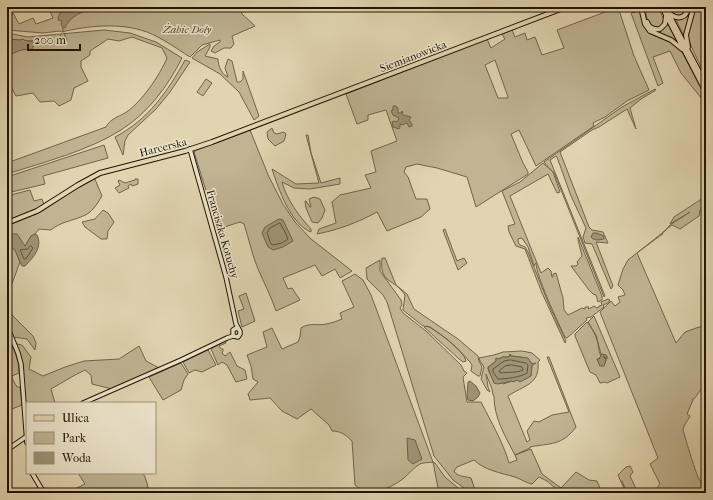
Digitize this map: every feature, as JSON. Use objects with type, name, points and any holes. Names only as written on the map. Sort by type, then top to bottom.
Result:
[{"type":"main road","name":"Siemianowicka","points":[[266,121],[566,7]]},
{"type":"main road","points":[[643,7],[647,23],[653,29],[660,29],[664,27],[667,13]]},
{"type":"main road","points":[[643,7],[645,24],[650,31],[674,42],[687,52],[706,85]]},
{"type":"main road","points":[[662,7],[667,13],[679,18],[683,17],[687,12],[688,7]]},
{"type":"main road","points":[[665,7],[706,92]]},
{"type":"main road","points":[[687,52],[686,35],[692,14],[691,7]]},
{"type":"main road","name":"Harcerska","points":[[7,223],[37,212],[67,192],[100,173],[190,149],[266,121]]},
{"type":"street","name":"Franciszka Kotuchy","points":[[190,149],[226,277],[237,329]]},
{"type":"street","points":[[7,326],[19,358],[26,426]]},
{"type":"street","points":[[85,402],[227,338],[237,329],[241,332],[240,335],[236,337],[233,334]]},
{"type":"street","points":[[7,450],[26,437]]},
{"type":"street","points":[[33,474],[44,493]]},
{"type":"green space","name":"Żabie Doły","points":[[48,7],[240,7],[242,14],[255,26],[232,36],[234,44],[231,48],[224,48],[215,53],[211,51],[214,46],[220,42],[220,40],[202,45],[190,57],[153,34],[126,27],[104,26],[43,33],[7,30],[7,15],[13,13],[19,24],[33,18],[36,24],[53,18]]},
{"type":"green space","points":[[604,7],[618,7],[634,56],[649,90],[627,101],[605,117],[593,123],[594,126],[536,166],[519,130],[511,134],[528,174],[476,207],[467,177],[417,164],[406,167],[404,172],[408,177],[416,199],[427,199],[430,209],[421,217],[387,231],[377,212],[348,225],[317,234],[319,229],[336,223],[332,202],[340,195],[371,188],[365,175],[376,172],[371,151],[397,141],[386,110],[368,115],[368,120],[357,124],[346,94],[487,39],[491,48],[505,39],[502,34],[512,30],[515,37],[525,33],[527,40],[535,37],[542,55],[564,48],[557,30],[605,12]],"holes":[[[495,60],[508,97],[498,98],[485,65]]]},
{"type":"green space","points":[[638,7],[640,7],[645,28],[651,34],[672,43],[682,52],[706,98],[706,104],[681,73],[670,51],[653,57],[663,83],[658,86],[631,13],[639,11]]},
{"type":"green space","points":[[644,7],[658,7],[664,20],[663,27],[653,28],[648,22]]},
{"type":"green space","points":[[669,7],[687,7],[684,15],[675,16]]},
{"type":"green space","points":[[693,7],[706,7],[706,78],[688,39]]},
{"type":"green space","points":[[691,10],[686,40],[675,18],[678,19]]},
{"type":"green space","points":[[646,22],[656,31],[667,22],[678,44],[655,33]]},
{"type":"green space","points":[[104,30],[130,33],[156,42],[182,58],[164,89],[140,116],[121,130],[80,150],[7,174],[7,163],[106,127],[112,120],[125,113],[137,103],[155,80],[167,58],[162,48],[132,37],[119,41],[108,39],[90,51],[90,55],[81,61],[81,67],[88,81],[74,88],[71,100],[59,106],[54,101],[40,102],[33,93],[16,96],[11,87],[7,86],[7,55],[33,45],[33,41],[7,39],[7,33],[28,37]]},
{"type":"green space","points":[[210,44],[205,56],[218,59],[221,70],[226,76],[228,77],[225,68],[228,59],[232,61],[237,82],[240,82],[243,79],[243,71],[259,116],[254,120],[239,92],[220,74],[192,58],[197,52]]},
{"type":"green space","points":[[185,60],[190,62],[170,92],[156,109],[128,135],[125,141],[123,155],[115,137],[137,122],[156,104],[172,83]]},
{"type":"green space","points":[[206,79],[212,83],[203,96],[197,92]]},
{"type":"green space","points":[[655,89],[656,90],[630,108],[636,129],[627,109],[592,130],[560,152],[589,227],[592,230],[603,232],[608,243],[596,242],[613,286],[611,289],[592,244],[585,243],[583,237],[586,228],[571,196],[557,157],[556,156],[550,160],[605,296],[604,297],[555,175],[544,162],[622,107]]},
{"type":"green space","points":[[272,128],[274,133],[277,134],[284,132],[286,134],[284,141],[275,146],[268,139],[267,132]]},
{"type":"green space","points":[[250,130],[269,177],[283,204],[295,222],[311,239],[352,271],[340,278],[335,269],[322,276],[315,265],[283,278],[288,289],[292,288],[300,300],[276,311],[256,264],[244,224],[240,222],[218,229],[194,152]]},
{"type":"green space","points":[[306,135],[308,135],[311,153],[321,183],[340,178],[340,184],[310,189],[294,188],[282,182],[290,201],[311,229],[311,232],[297,222],[291,214],[272,169],[296,184],[319,183]]},
{"type":"green space","points":[[104,145],[108,158],[43,176],[45,184],[7,193],[7,177]]},
{"type":"green space","points":[[543,163],[553,172],[560,192],[557,193],[548,174],[510,196],[541,273],[548,268],[551,271],[552,277],[553,274],[556,273],[563,298],[564,310],[568,315],[582,308],[585,309],[585,307],[589,307],[589,309],[594,306],[597,308],[602,305],[601,302],[608,299],[610,300],[608,303],[603,305],[604,307],[591,317],[586,318],[587,320],[567,338],[565,337],[543,288],[536,263],[534,266],[528,247],[522,238],[518,239],[520,245],[525,247],[528,252],[550,307],[566,341],[565,343],[542,293],[525,249],[516,246],[509,232],[508,226],[515,224],[502,191],[520,182]]},
{"type":"green space","points":[[94,177],[102,196],[89,213],[58,225],[51,230],[39,229],[31,236],[25,246],[8,236],[7,238],[7,226],[41,212]]},
{"type":"green space","points":[[138,179],[138,184],[132,186],[131,184],[128,186],[129,188],[119,193],[115,188],[120,185],[119,180],[125,183]]},
{"type":"green space","points":[[30,190],[34,201],[42,199],[44,205],[7,222],[7,196]]},
{"type":"green space","points":[[706,196],[706,201],[702,203],[706,202],[706,205],[700,210],[699,216],[680,229],[672,225],[667,229],[670,225],[690,212],[670,224],[674,217]]},
{"type":"green space","points":[[314,197],[320,199],[325,210],[318,223],[312,222],[306,208],[305,201],[311,207],[309,199]]},
{"type":"green space","points":[[103,210],[108,213],[114,222],[108,231],[107,239],[101,239],[85,227],[82,222],[95,219]]},
{"type":"green space","points":[[445,229],[457,261],[464,258],[467,263],[458,270],[443,230]]},
{"type":"green space","points":[[663,232],[662,235],[637,253],[676,343],[685,332],[699,327],[706,327],[706,379],[703,387],[694,399],[692,399],[693,400],[687,414],[690,416],[683,429],[697,474],[706,493],[653,493],[660,484],[650,464],[658,458],[600,312],[611,301],[615,306],[620,302],[618,297],[625,295],[623,290],[618,285],[623,269],[628,260]]},
{"type":"green space","points":[[578,237],[602,296],[602,300],[598,302],[596,295],[589,290],[571,266],[576,266],[578,264],[577,262],[582,256]]},
{"type":"green space","points":[[7,244],[15,249],[20,262],[7,297]]},
{"type":"green space","points":[[382,258],[385,258],[396,285],[407,294],[414,309],[458,339],[478,356],[482,367],[480,376],[471,371],[472,365],[470,362],[447,339],[430,327],[423,326],[403,310],[405,295],[385,277],[382,266]]},
{"type":"green space","points":[[380,260],[380,271],[401,300],[402,305],[400,308],[403,313],[426,331],[461,365],[467,373],[463,377],[467,402],[481,402],[500,440],[509,463],[517,460],[515,455],[531,449],[542,474],[561,488],[576,472],[589,480],[597,481],[602,493],[561,493],[547,481],[539,477],[532,484],[488,469],[474,460],[457,467],[454,471],[459,475],[471,478],[475,490],[478,493],[471,493],[453,480],[434,456],[387,302],[383,295],[367,279],[366,268]]},
{"type":"green space","points":[[355,274],[363,280],[371,295],[433,462],[420,464],[392,486],[373,491],[360,489],[355,485],[352,441],[348,437],[341,433],[332,431],[329,425],[311,409],[297,419],[282,411],[270,398],[250,400],[248,394],[258,382],[253,379],[251,366],[247,355],[267,347],[263,332],[272,328],[282,349],[298,342],[301,328],[304,326],[328,324],[342,319],[340,313],[354,307],[342,281]]},
{"type":"green space","points":[[246,293],[255,321],[242,327],[238,311],[244,309],[239,296]]},
{"type":"green space","points":[[7,307],[13,316],[33,336],[36,343],[35,350],[27,339],[13,337],[17,344],[22,345],[31,357],[29,369],[43,376],[84,361],[119,359],[139,346],[146,361],[161,369],[112,389],[92,384],[91,375],[85,370],[51,389],[55,402],[26,402],[25,406],[23,374],[18,352],[15,345],[7,348]]},
{"type":"green space","points":[[594,316],[620,377],[607,383],[600,383],[596,375],[590,372],[575,336],[575,334],[587,322],[598,341],[596,335],[588,322]],"holes":[[[598,343],[601,354],[607,356],[607,359],[603,356],[606,360],[604,366],[600,365],[597,359],[601,356]]]},
{"type":"green space","points":[[427,326],[443,336],[460,352],[466,361],[463,362],[459,359],[424,327]]},
{"type":"green space","points":[[225,341],[226,343],[219,346],[223,349],[222,353],[225,356],[230,352],[237,366],[245,370],[247,379],[236,382],[227,365],[222,362],[218,365],[211,349]]},
{"type":"green space","points":[[13,347],[18,362],[19,373],[12,376],[12,378],[17,387],[20,387],[22,405],[7,411],[7,409],[12,406],[7,397],[7,349]]},
{"type":"green space","points":[[208,350],[216,365],[202,372],[195,370],[189,373],[183,362]]},
{"type":"green space","points":[[522,351],[532,353],[540,360],[538,362],[538,370],[534,380],[530,384],[508,396],[527,442],[530,440],[527,431],[534,421],[539,422],[552,415],[569,412],[547,357],[549,357],[576,427],[566,438],[555,443],[530,447],[515,455],[498,419],[494,404],[494,396],[486,374],[490,392],[487,390],[481,379],[484,367],[479,358],[503,352]],"holes":[[[510,354],[511,356],[523,358],[533,364],[531,376],[520,381],[517,380],[503,384],[494,383],[488,367],[496,361],[496,358],[509,357]]]},
{"type":"green space","points":[[181,363],[188,374],[184,380],[181,390],[163,400],[149,377]]},
{"type":"green space","points":[[433,462],[445,477],[464,493],[439,493]]},
{"type":"green space","points":[[630,466],[633,472],[630,476],[638,493],[626,493],[618,475],[626,467]]},
{"type":"green space","points":[[79,474],[143,474],[150,493],[77,493],[75,489],[85,484]]},
{"type":"water","points":[[72,7],[97,7],[95,10],[77,14],[70,20],[65,28],[63,28],[61,24],[62,21],[59,21],[58,18],[60,13]]},
{"type":"water","points":[[7,39],[23,39],[34,42],[35,44],[31,50],[21,50],[7,55]]},
{"type":"water","points":[[393,106],[398,108],[398,113],[401,113],[402,111],[403,115],[411,117],[409,120],[412,126],[409,127],[406,123],[403,125],[400,124],[399,129],[393,127],[392,122],[398,121],[399,118],[393,115],[391,111],[393,110]]},
{"type":"water","points":[[279,219],[283,220],[293,241],[283,247],[273,250],[268,247],[262,233],[265,227]]},
{"type":"water","points":[[593,233],[604,236],[604,239],[594,239],[591,237]]},
{"type":"water","points":[[10,234],[17,234],[25,246],[31,236],[35,234],[39,239],[38,248],[34,256],[25,266],[22,266],[15,250],[7,243],[8,236]]},
{"type":"water","points":[[510,354],[511,356],[528,358],[532,364],[536,363],[532,365],[531,376],[520,382],[517,380],[498,384],[494,383],[488,368],[496,361],[496,358],[509,357]]},
{"type":"water","points":[[602,354],[606,355],[607,358],[606,359],[603,356],[606,360],[604,366],[600,366],[597,359],[599,359]]},
{"type":"water","points":[[470,381],[476,386],[480,393],[473,401],[468,400],[467,396],[468,382]]},
{"type":"water","points":[[407,438],[415,440],[422,459],[413,464],[408,460]]},
{"type":"waterway","points":[[64,33],[67,40]]},
{"type":"waterway","points":[[60,35],[64,41]]},
{"type":"waterway","points":[[622,481],[627,493]]}]
